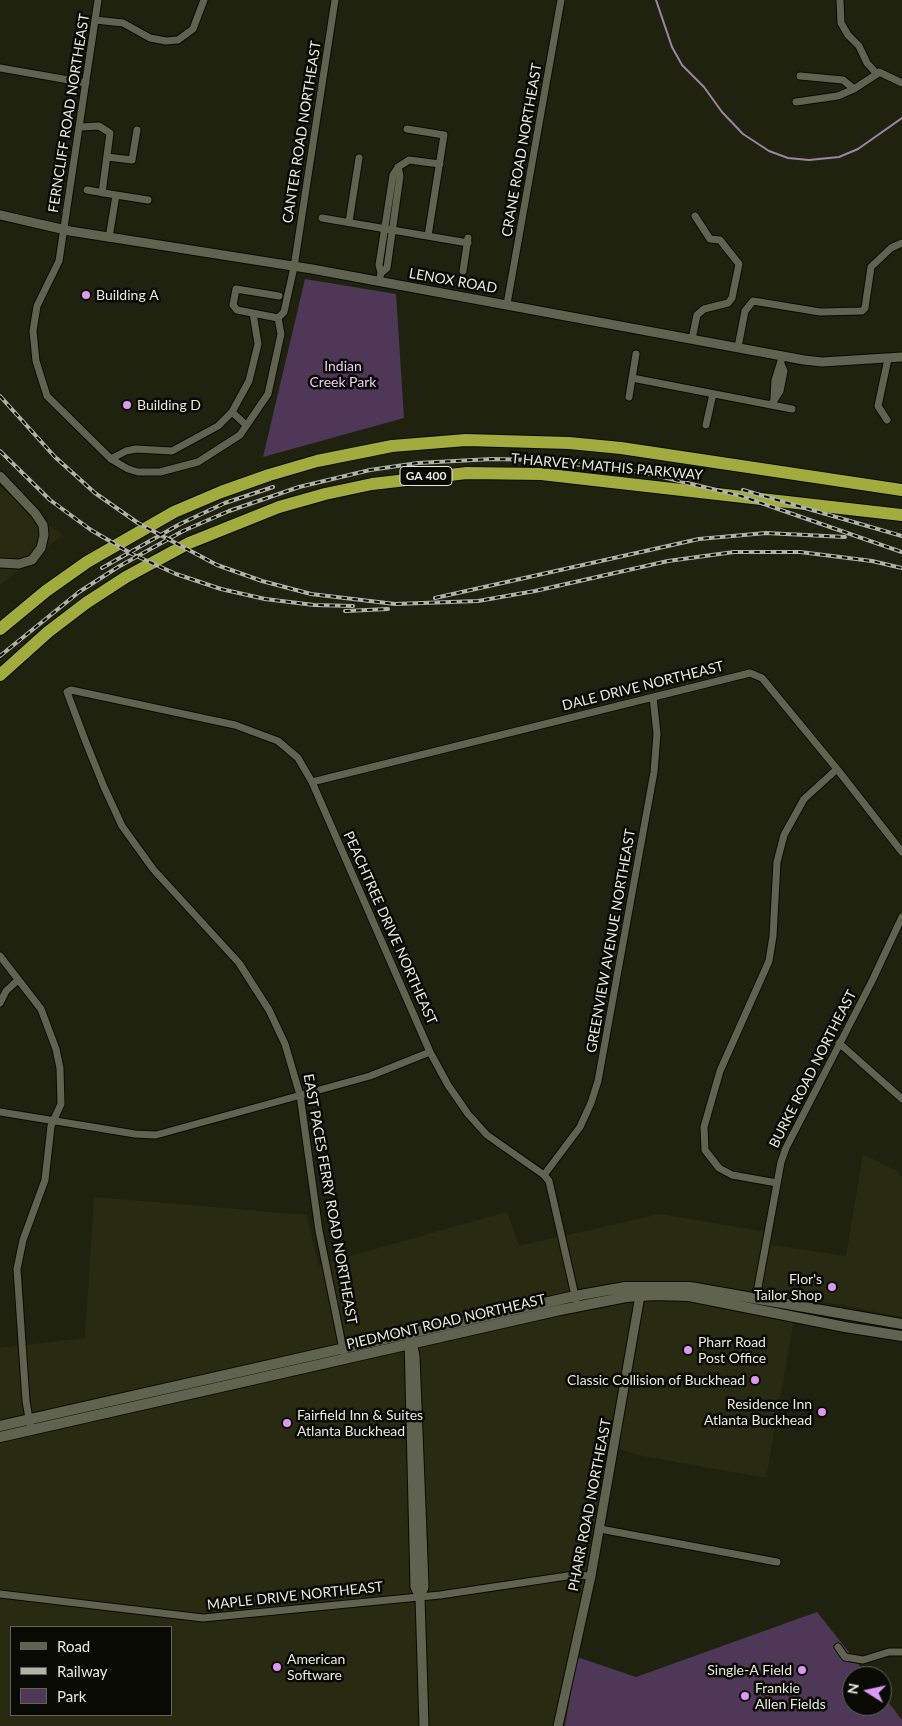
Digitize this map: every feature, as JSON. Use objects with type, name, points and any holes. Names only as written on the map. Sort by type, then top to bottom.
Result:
[{"type":"highway","name":"T HARVEY MATHIS PARKWAY","points":[[0,629],[46,590],[87,562],[182,509],[221,492],[293,467],[392,446],[474,440],[560,442],[621,448],[902,490]]},
{"type":"highway","name":"T HARVEY MATHIS PARKWAY","points":[[0,675],[48,632],[86,603],[126,577],[189,543],[279,507],[325,494],[372,484],[459,474],[533,474],[630,483],[902,515]]},
{"type":"main road","name":"PIEDMONT ROAD NORTHEAST","points":[[0,1437],[30,1425],[576,1301],[614,1299],[641,1292],[690,1287],[902,1324]]},
{"type":"main road","name":"PIEDMONT ROAD NORTHEAST","points":[[641,1292],[689,1296],[845,1327],[902,1336]]},
{"type":"main road","name":"PIEDMONT ROAD NORTHEAST","points":[[0,1426],[30,1425]]},
{"type":"street","name":"FERNCLIFF ROAD NORTHEAST","points":[[98,0],[64,230],[56,267],[37,306],[33,331],[37,367],[47,396],[111,459],[128,469],[160,472],[198,462],[240,435],[268,394],[281,334],[278,318]]},
{"type":"street","points":[[95,20],[122,23],[150,38],[166,41],[178,40],[193,29],[204,0]]},
{"type":"street","name":"CANTER ROAD NORTHEAST","points":[[278,318],[284,312],[294,267],[335,0]]},
{"type":"street","name":"CRANE ROAD NORTHEAST","points":[[507,304],[561,0]]},
{"type":"street","points":[[840,0],[839,17],[844,30],[859,46],[867,63],[877,74]]},
{"type":"street","points":[[0,68],[86,83]]},
{"type":"street","points":[[796,102],[838,96],[854,89],[879,72],[902,83]]},
{"type":"street","points":[[800,76],[843,80],[854,89]]},
{"type":"street","points":[[79,129],[101,128],[110,133],[102,193]]},
{"type":"street","points":[[407,128],[444,135],[428,236]]},
{"type":"street","points":[[107,157],[132,160],[137,130]]},
{"type":"street","points":[[349,222],[359,158]]},
{"type":"street","points":[[380,277],[387,268],[388,229],[400,176],[398,167],[410,160],[440,164]]},
{"type":"street","points":[[87,190],[148,200]]},
{"type":"street","points":[[108,238],[116,195]]},
{"type":"street","name":"LENOX ROAD","points":[[0,215],[108,238],[294,267],[380,277],[507,304],[738,348],[782,360],[822,362],[902,357]]},
{"type":"street","points":[[692,339],[697,315],[704,309],[728,303],[732,298],[739,264],[720,240],[710,239],[695,216]]},
{"type":"street","points":[[322,218],[428,236],[468,240],[463,271]]},
{"type":"street","points":[[738,348],[745,311],[753,302],[820,312],[862,310],[865,308],[871,267],[891,248],[902,243]]},
{"type":"street","points":[[278,318],[234,308],[236,289],[279,296]]},
{"type":"street","points":[[111,459],[126,451],[136,449],[172,451],[210,431],[232,412],[249,381],[258,344],[253,313]]},
{"type":"street","points":[[629,397],[636,354]]},
{"type":"street","points":[[887,420],[878,406],[888,359]]},
{"type":"street","points":[[772,401],[776,371],[782,360]]},
{"type":"street","points":[[632,378],[713,394],[772,401],[792,409]]},
{"type":"street","points":[[706,425],[713,394]]},
{"type":"street","points":[[232,412],[246,425]]},
{"type":"street","points":[[0,476],[35,513],[42,525],[44,535],[41,548],[32,560],[19,564],[0,563]]},
{"type":"street","name":"DALE DRIVE NORTHEAST","points":[[312,782],[746,673],[755,674],[762,678],[902,852]]},
{"type":"street","name":"PEACHTREE DRIVE NORTHEAST","points":[[67,692],[80,691],[256,732],[278,741],[292,751],[303,764],[312,782],[430,1052],[448,1085],[478,1126],[496,1142],[544,1175]]},
{"type":"street","name":"EAST PACES FERRY ROAD NORTHEAST","points":[[67,692],[104,787],[122,826],[153,869],[224,945],[252,982],[285,1044],[300,1095],[319,1230],[344,1354]]},
{"type":"street","name":"GREENVIEW AVENUE NORTHEAST","points":[[544,1175],[580,1127],[598,1081],[654,772],[657,734],[653,697]]},
{"type":"street","points":[[777,1183],[732,1175],[719,1168],[705,1150],[704,1127],[720,1071],[769,961],[773,936],[777,862],[784,835],[804,799],[837,769]]},
{"type":"street","name":"BURKE ROAD NORTHEAST","points":[[756,1298],[777,1183],[786,1148],[840,1044],[902,917]]},
{"type":"street","points":[[892,939],[902,938]]},
{"type":"street","points":[[0,956],[41,1009],[56,1049],[60,1068],[60,1104],[52,1121],[45,1180],[23,1240],[17,1269],[30,1425]]},
{"type":"street","points":[[0,1003],[6,991],[18,980]]},
{"type":"street","points":[[840,1044],[902,1099]]},
{"type":"street","points":[[0,1112],[135,1134],[156,1135],[370,1076],[430,1052]]},
{"type":"street","points":[[544,1175],[552,1188],[576,1301]]},
{"type":"street","name":"PHARR ROAD NORTHEAST","points":[[558,1726],[600,1530],[641,1292]]},
{"type":"street","points":[[410,1340],[415,1587],[420,1597],[424,1726]]},
{"type":"street","points":[[600,1530],[777,1562]]},
{"type":"street","name":"MAPLE DRIVE NORTHEAST","points":[[0,1594],[203,1618],[420,1597],[574,1575],[591,1576]]},
{"type":"street","points":[[838,1647],[845,1657],[863,1660],[889,1652],[902,1652]]},
{"type":"shaded area","points":[[0,487],[62,535],[0,585]]},
{"type":"shaded area","points":[[863,1154],[897,1171],[902,1177],[902,1317],[798,1297],[766,1478],[643,1456],[618,1449],[590,1581],[565,1726],[0,1726],[0,1348],[85,1338],[94,1197],[307,1215],[318,1265],[507,1212],[519,1246],[660,1214],[772,1233],[771,1245],[846,1256]]},
{"type":"green space","name":"Indian Creek Park","points":[[305,279],[396,294],[404,418],[263,457]]},
{"type":"green space","name":"Frankie Allen Fields","points":[[817,1612],[860,1666],[842,1666],[842,1716],[892,1716],[892,1707],[902,1720],[902,1726],[565,1726],[577,1657],[636,1677]]},
{"type":"waterway","points":[[656,0],[672,47],[682,65],[704,87],[722,112],[743,134],[769,151],[788,158],[809,160],[839,157],[858,149],[902,118]]},
{"type":"railway","points":[[0,396],[55,457],[95,493],[138,523],[217,565],[262,581],[311,594],[395,604],[478,601],[535,591],[668,561],[734,552],[800,552],[872,561],[902,568]]},
{"type":"railway","points":[[0,451],[50,500],[91,530],[132,554],[176,574],[221,589],[265,599],[314,605],[353,606]]},
{"type":"railway","points":[[0,656],[79,592],[118,567],[183,531],[229,511],[299,487],[370,470],[418,463],[492,459],[540,460],[642,472],[741,496],[902,552]]},
{"type":"railway","points":[[102,568],[180,524],[225,503],[273,487]]},
{"type":"railway","points":[[743,490],[902,536]]},
{"type":"railway","points":[[435,598],[699,539],[766,533],[845,537]]},
{"type":"railway","points":[[345,611],[388,609]]},
{"type":"place","name":"Building A","points":[[86,295]]},
{"type":"place","name":"Building D","points":[[127,405]]},
{"type":"place","name":"Flor's Tailor Shop","points":[[832,1287]]},
{"type":"place","name":"Pharr Road Post Office","points":[[688,1350]]},
{"type":"place","name":"Classic Collision of Buckhead","points":[[755,1380]]},
{"type":"place","name":"Residence Inn Atlanta Buckhead","points":[[822,1412]]},
{"type":"place","name":"Fairfield Inn & Suites Atlanta Buckhead","points":[[287,1423]]},
{"type":"place","name":"American Software","points":[[277,1667]]},
{"type":"place","name":"Single-A Field","points":[[802,1670]]},
{"type":"place","name":"Frankie Allen Fields","points":[[745,1696]]}]
